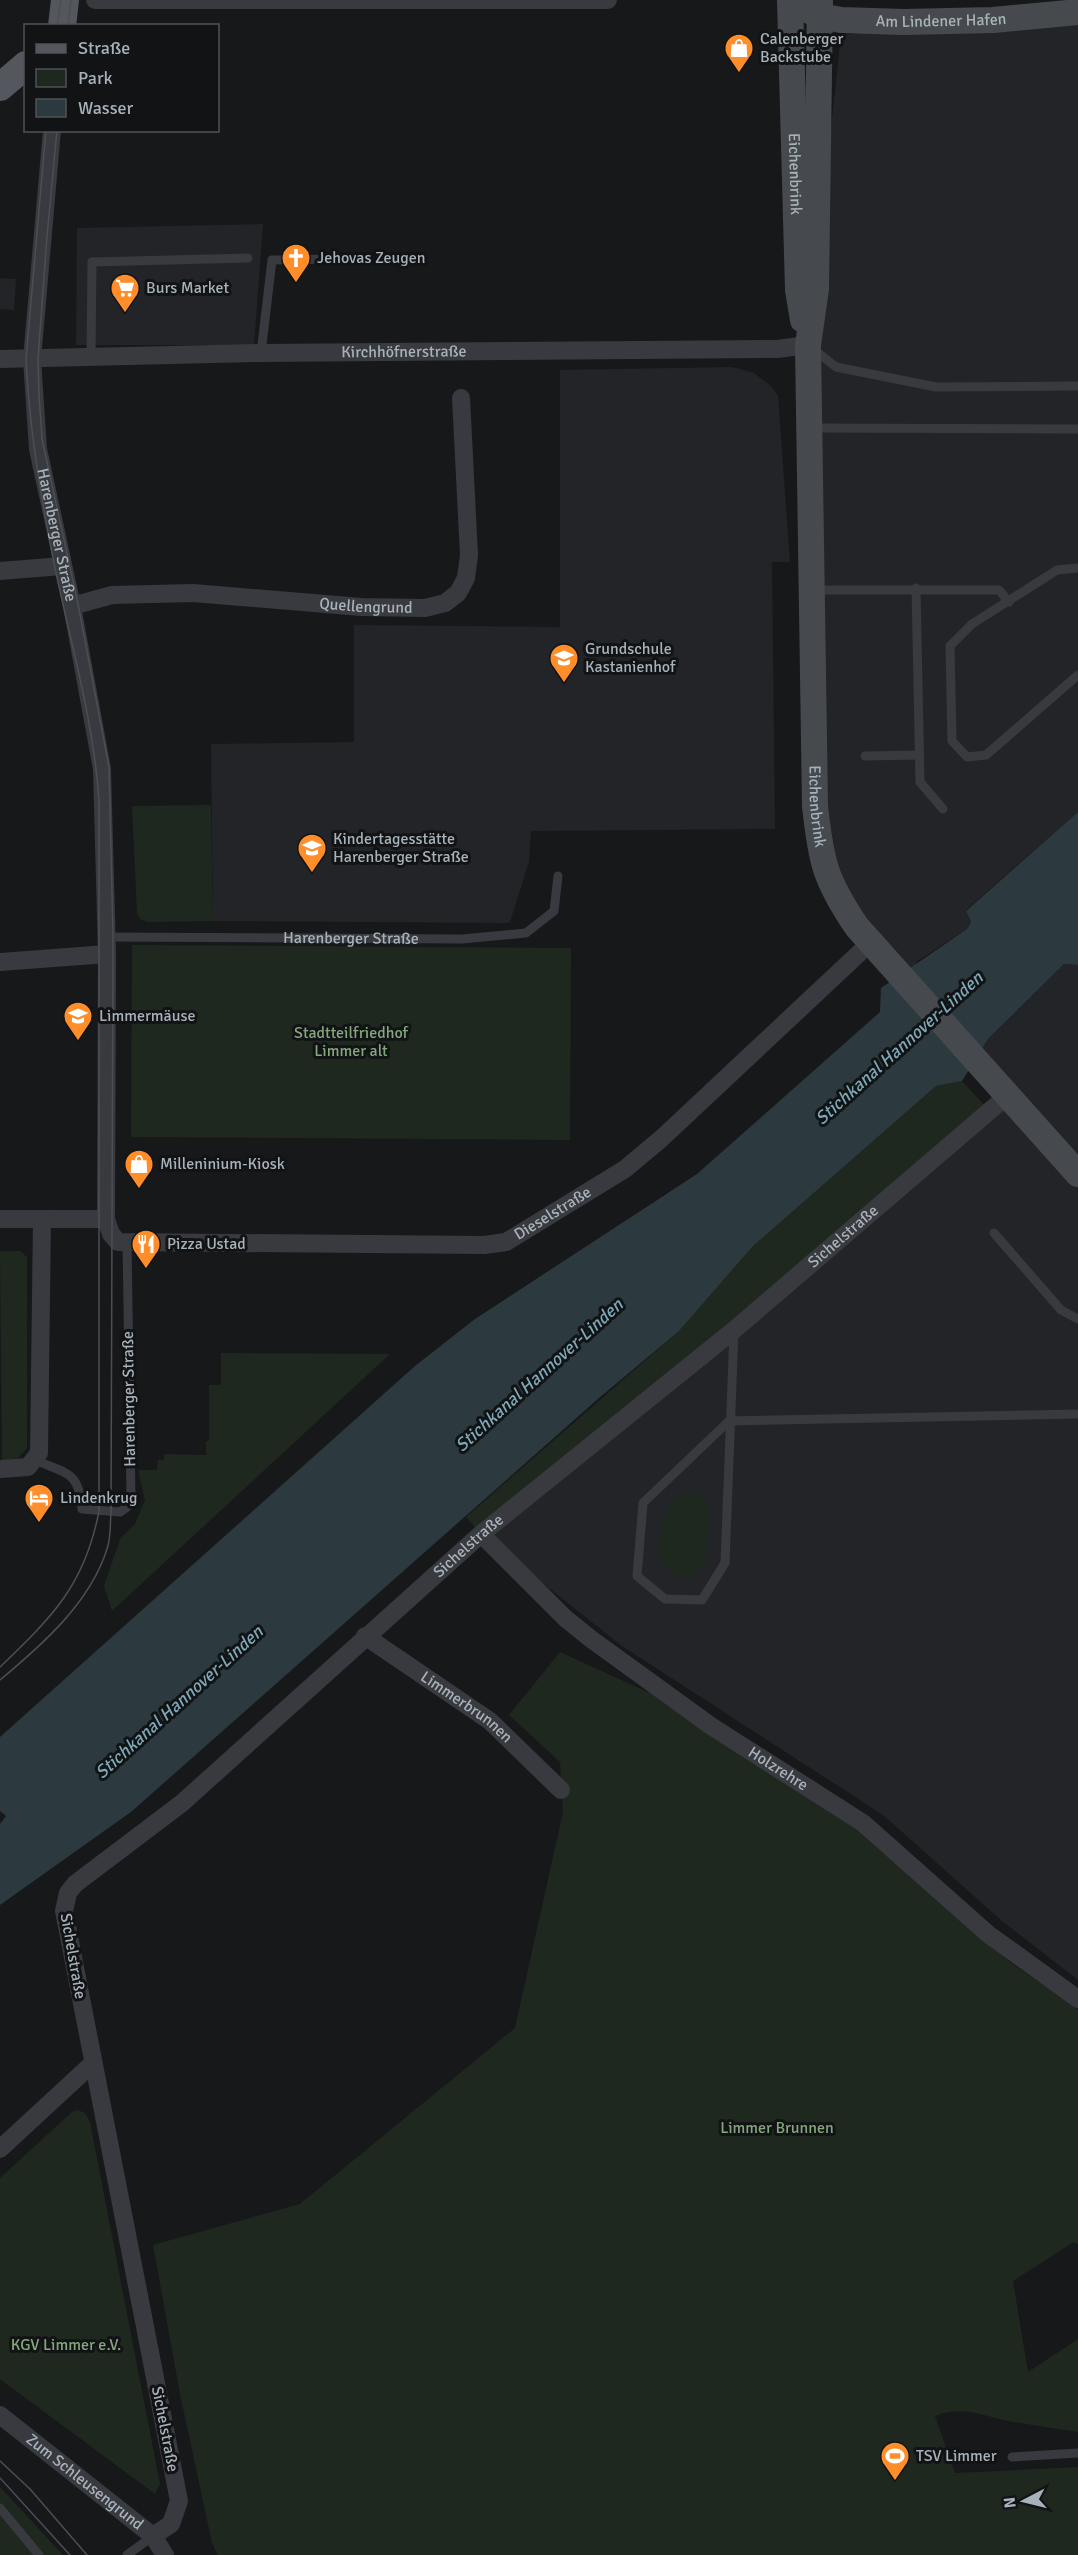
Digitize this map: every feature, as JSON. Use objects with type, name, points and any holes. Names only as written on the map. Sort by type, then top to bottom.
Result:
[{"type":"main road","points":[[62,24],[65,0]]},
{"type":"main road","name":"Am Lindener Hafen","points":[[790,0],[820,8],[849,20],[982,20],[1069,12]]},
{"type":"main road","name":"Eichenbrink","points":[[790,0],[798,290],[808,345]]},
{"type":"main road","name":"Am Lindener Hafen","points":[[1016,0],[1069,12]]},
{"type":"main road","name":"Eichenbrink","points":[[820,8],[816,289],[808,345],[815,806],[819,850],[834,894],[870,943],[1078,1174]]},
{"type":"main road","points":[[0,87],[24,67]]},
{"type":"street","points":[[95,0],[608,0]]},
{"type":"street","name":"Harenberger Straße","points":[[52,132],[32,359],[38,449],[72,606],[102,769],[115,1232]]},
{"type":"street","name":"Kirchhöfnerstraße","points":[[0,359],[261,353],[777,349],[808,345]]},
{"type":"street","name":"Quellengrund","points":[[72,606],[112,595],[194,593],[361,608],[425,608],[445,603],[458,593],[466,578],[469,555],[462,398]]},
{"type":"street","points":[[0,571],[62,566]]},
{"type":"street","name":"Dieselstraße","points":[[0,1219],[42,1219],[115,1232],[484,1245],[506,1242],[625,1170],[870,943]]},
{"type":"street","points":[[0,962],[107,945]]},
{"type":"street","name":"Sichelstraße","points":[[153,2536],[171,2524],[179,2501],[64,1911],[68,1893],[75,1884],[182,1803],[481,1534],[734,1330],[1007,1096]]},
{"type":"street","points":[[0,1469],[28,1467],[35,1460],[40,1443],[42,1219]]},
{"type":"street","name":"Holzrehre","points":[[481,1534],[565,1618],[591,1639],[711,1726],[863,1823],[988,1934],[1078,1999]]},
{"type":"street","name":"Limmerbrunnen","points":[[365,1636],[490,1722],[561,1790]]},
{"type":"street","points":[[0,2149],[93,2063]]},
{"type":"street","name":"Zum Schleusengrund","points":[[0,2415],[153,2536],[165,2555]]},
{"type":"lane","points":[[98,358],[92,262],[248,258]]},
{"type":"lane","points":[[261,353],[272,260],[336,259]]},
{"type":"lane","points":[[808,345],[836,367],[936,387],[1078,386]]},
{"type":"lane","points":[[809,428],[1078,429]]},
{"type":"lane","points":[[1078,568],[1058,570],[972,624],[950,646],[952,741],[967,757],[986,755],[1078,675]]},
{"type":"lane","points":[[813,590],[916,588],[999,590],[1010,602]]},
{"type":"lane","points":[[916,588],[920,783],[943,809]]},
{"type":"lane","points":[[865,756],[919,755]]},
{"type":"lane","name":"Harenberger Straße","points":[[107,945],[462,939],[526,933],[554,911],[558,876]]},
{"type":"lane","name":"Harenberger Straße","points":[[35,1460],[73,1477],[80,1488],[82,1509],[120,1512],[127,1508],[130,1497],[115,1232]]},
{"type":"lane","points":[[994,1233],[1061,1310],[1078,1319]]},
{"type":"lane","points":[[734,1330],[729,1420],[725,1563],[702,1600],[665,1599],[638,1576],[643,1503],[729,1420],[1078,1414]]},
{"type":"lane","points":[[1012,2457],[1078,2453]]},
{"type":"lane","points":[[0,2508],[39,2555]]},
{"type":"lane","points":[[127,2555],[153,2536]]},
{"type":"shaded area","points":[[1078,12],[1078,812],[966,910],[971,922],[967,929],[916,962],[988,1039],[1064,964],[1078,965],[1078,1980],[1002,1921],[883,1815],[622,1646],[481,1534],[1007,1096],[826,874],[808,345],[841,35]]},
{"type":"shaded area","points":[[263,224],[254,345],[76,345],[77,228]]},
{"type":"shaded area","points":[[0,278],[16,279],[14,310],[0,309]]},
{"type":"shaded area","name":"Grundschule Kastanienhof","points":[[732,367],[754,373],[771,386],[778,396],[790,562],[772,562],[775,829],[531,831],[529,862],[510,922],[507,923],[213,921],[211,744],[354,742],[354,625],[560,627],[560,370]]},
{"type":"green space","points":[[211,805],[213,921],[147,922],[140,919],[137,913],[132,806]]},
{"type":"green space","name":"Stadtteilfriedhof Limmer alt","points":[[132,945],[571,948],[570,1140],[131,1137]]},
{"type":"green space","points":[[962,1081],[990,1111],[481,1534],[466,1517],[679,1331],[753,1246],[936,1086]]},
{"type":"green space","points":[[0,1251],[20,1251],[27,1257],[27,1448],[18,1458],[2,1461]]},
{"type":"green space","points":[[221,1353],[390,1354],[112,1611],[104,1586],[120,1539],[135,1524],[145,1500],[138,1470],[157,1470],[158,1460],[164,1460],[164,1454],[206,1455],[206,1441],[209,1441],[209,1385],[221,1385]]},
{"type":"green space","points":[[690,1491],[704,1497],[709,1510],[707,1559],[695,1576],[676,1578],[660,1560],[660,1530],[672,1500]]},
{"type":"green space","name":"Limmer Brunnen","points":[[560,1652],[663,1699],[851,1821],[1010,1962],[1078,2009],[1078,2244],[1074,2242],[1013,2281],[1028,2372],[1078,2339],[1078,2432],[1013,2422],[970,2412],[961,2411],[935,2416],[955,2473],[1078,2467],[1078,2555],[218,2555],[212,2543],[180,2394],[153,2245],[300,2204],[515,2028],[563,1812],[560,1762],[509,1715]]},
{"type":"green space","name":"KGV Limmer e.V.","points":[[78,2110],[85,2113],[90,2122],[160,2484],[155,2494],[0,2379],[0,2178],[72,2112]]},
{"type":"green space","points":[[0,2487],[63,2555],[0,2555]]},
{"type":"water","name":"Stichkanal Hannover-Linden","points":[[1078,812],[1078,965],[1064,964],[988,1039],[962,1081],[936,1086],[753,1246],[679,1331],[599,1398],[131,1812],[0,1905],[0,1824],[6,1816],[0,1811],[0,1737],[415,1366],[475,1319],[697,1174],[880,1012],[881,988],[967,929],[971,922],[966,911]]},
{"type":"tram line","points":[[57,24],[61,0]]},
{"type":"tram line","points":[[68,24],[71,0]]},
{"type":"tram line","points":[[0,1667],[35,1632],[64,1598],[85,1560],[99,1511],[99,801],[87,713],[40,490],[26,359],[46,132]]},
{"type":"tram line","points":[[0,1680],[63,1622],[89,1587],[108,1545],[111,1512],[113,936],[109,767],[78,604],[42,439],[39,395],[38,359],[57,132]]},
{"type":"tram line","points":[[0,2461],[30,2489],[87,2555]]},
{"type":"tram line","points":[[0,2478],[70,2555]]},
{"type":"place","name":"Calenberger Backstube","points":[[739,74]]},
{"type":"place","name":"Jehovas Zeugen","points":[[296,284]]},
{"type":"place","name":"Burs Market","points":[[125,314]]},
{"type":"place","name":"Grundschule Kastanienhof","points":[[564,684]]},
{"type":"place","name":"Kindertagesstätte Harenberger Straße","points":[[312,874]]},
{"type":"place","name":"Limmermäuse","points":[[78,1042]]},
{"type":"place","name":"Milleninium-Kiosk","points":[[139,1190]]},
{"type":"place","name":"Pizza Ustad","points":[[146,1270]]},
{"type":"place","name":"Lindenkrug","points":[[39,1524]]},
{"type":"place","name":"TSV Limmer","points":[[895,2482]]}]
